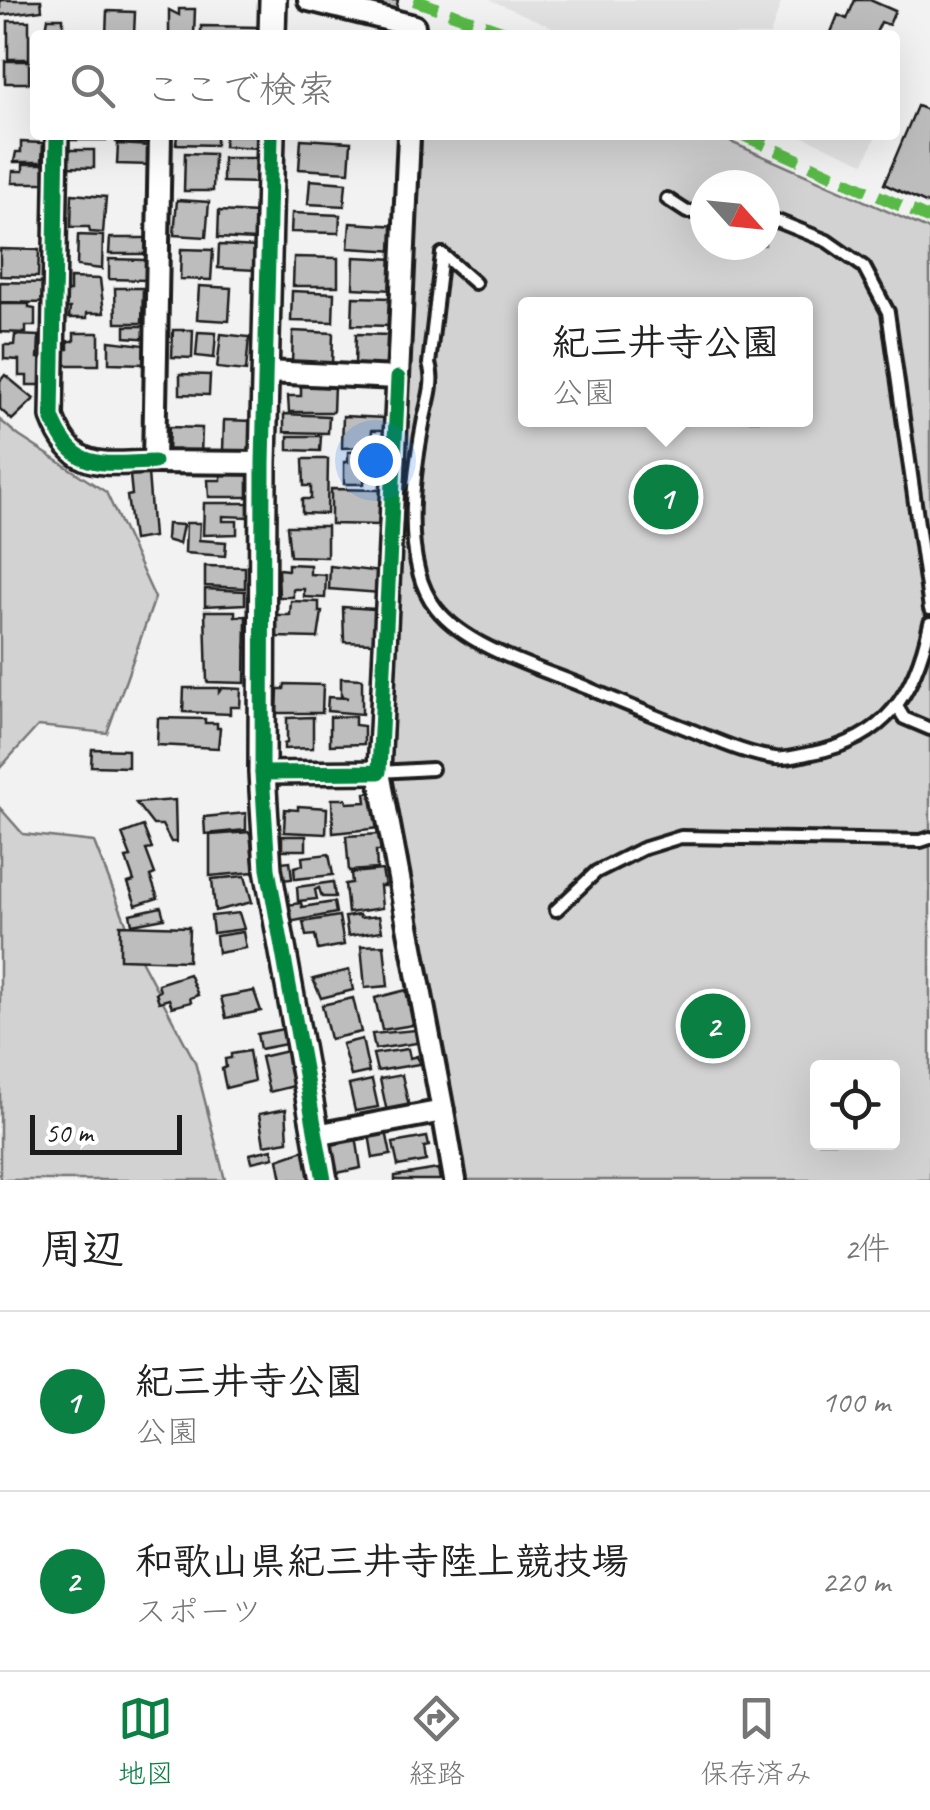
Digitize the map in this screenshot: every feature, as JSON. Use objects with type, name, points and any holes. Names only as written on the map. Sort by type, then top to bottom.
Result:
[{"type":"street","points":[[272,30],[273,0]]},
{"type":"street","points":[[309,0],[414,26],[414,30]]},
{"type":"street","points":[[58,140],[52,418],[62,444],[93,464],[263,463]]},
{"type":"street","points":[[154,462],[160,140]]},
{"type":"street","points":[[271,140],[263,463],[262,773],[268,869],[324,1180]]},
{"type":"street","points":[[409,140],[379,772],[456,1180]]},
{"type":"street","points":[[266,372],[398,378]]},
{"type":"street","points":[[262,773],[379,772]]},
{"type":"street","points":[[316,1134],[443,1111]]},
{"type":"lane","points":[[667,199],[690,212]]},
{"type":"lane","points":[[780,222],[826,241],[864,267],[888,312],[930,609]]},
{"type":"lane","points":[[476,283],[442,254],[429,364],[433,375],[422,430],[412,551],[419,576],[436,608],[456,626],[482,643],[629,706],[735,748],[778,759],[841,745],[870,732],[898,708],[921,664],[930,623]]},
{"type":"lane","points":[[898,708],[904,718],[930,729]]},
{"type":"lane","points":[[379,772],[432,769]]},
{"type":"lane","points":[[556,910],[596,872],[642,849],[681,837],[930,838]]},
{"type":"shaded area","points":[[490,0],[782,0],[772,30],[559,30]]},
{"type":"shaded area","points":[[422,140],[726,140],[930,230],[930,1180],[464,1180],[393,802],[389,749]]},
{"type":"shaded area","points":[[811,140],[874,140],[864,163]]},
{"type":"shaded area","points":[[0,420],[106,492],[155,598],[107,733],[38,726],[0,768]]},
{"type":"shaded area","points":[[0,808],[23,834],[94,842],[139,956],[195,1062],[225,1180],[0,1180]]},
{"type":"building","points":[[0,0],[41,0],[42,10],[0,15]]},
{"type":"building","points":[[366,0],[398,0],[396,10]]},
{"type":"building","points":[[855,0],[870,0],[895,11],[889,25],[881,22],[877,30],[832,30],[838,15],[847,19]]},
{"type":"building","points":[[179,9],[195,9],[194,30],[169,30],[169,10],[179,15]]},
{"type":"building","points":[[107,11],[135,12],[134,30],[106,30]]},
{"type":"building","points":[[48,18],[63,18],[63,30],[46,30]]},
{"type":"building","points":[[8,21],[29,21],[29,59],[8,59]]},
{"type":"building","points":[[201,26],[260,27],[260,30],[201,30]]},
{"type":"building","points":[[5,61],[29,61],[29,83],[5,83]]},
{"type":"building","points":[[917,106],[930,111],[930,205],[884,184]]},
{"type":"building","points":[[116,140],[148,140],[148,143]]},
{"type":"building","points":[[176,140],[216,140],[216,145],[176,144]]},
{"type":"building","points":[[225,140],[259,140],[258,148],[224,146]]},
{"type":"building","points":[[301,140],[351,142],[349,172],[299,169]]},
{"type":"building","points":[[21,142],[43,143],[42,162],[14,162],[16,152],[21,152]]},
{"type":"building","points":[[118,144],[152,146],[152,165],[117,164]]},
{"type":"building","points":[[67,150],[94,150],[94,168],[66,167]]},
{"type":"building","points":[[185,153],[214,154],[213,191],[184,191]]},
{"type":"building","points":[[223,158],[261,158],[261,183],[223,182]]},
{"type":"building","points":[[23,164],[44,164],[44,183],[12,183],[13,171],[23,171]]},
{"type":"building","points":[[310,180],[346,183],[344,206],[308,204]]},
{"type":"building","points":[[72,194],[106,197],[103,233],[90,232],[89,227],[71,227]]},
{"type":"building","points":[[177,200],[209,202],[206,237],[174,235]]},
{"type":"building","points":[[219,211],[257,213],[255,240],[218,238]]},
{"type":"building","points":[[292,213],[340,215],[339,233],[291,232]]},
{"type":"building","points":[[350,223],[399,226],[398,251],[348,248]]},
{"type":"building","points":[[78,235],[103,236],[102,269],[77,266]]},
{"type":"building","points":[[110,238],[149,238],[149,254],[109,254]]},
{"type":"building","points":[[219,245],[258,247],[256,270],[218,268]]},
{"type":"building","points":[[0,249],[39,250],[38,277],[0,276]]},
{"type":"building","points":[[181,249],[213,250],[211,280],[180,279]]},
{"type":"building","points":[[294,257],[338,258],[338,286],[293,286]]},
{"type":"building","points":[[354,257],[395,259],[394,290],[353,288]]},
{"type":"building","points":[[109,259],[145,260],[147,280],[109,279]]},
{"type":"building","points":[[70,278],[100,279],[104,313],[69,318],[70,308],[63,308],[63,291],[70,291]]},
{"type":"building","points":[[0,282],[47,283],[47,303],[0,302]]},
{"type":"building","points":[[199,286],[231,288],[229,321],[197,319]]},
{"type":"building","points":[[115,288],[143,288],[142,323],[116,323]]},
{"type":"building","points":[[292,291],[334,293],[333,322],[291,321]]},
{"type":"building","points":[[353,297],[392,298],[391,326],[352,325]]},
{"type":"building","points":[[0,304],[29,304],[29,308],[35,309],[35,326],[26,326],[26,333],[0,332]]},
{"type":"building","points":[[125,326],[152,326],[152,339],[125,337]]},
{"type":"building","points":[[173,330],[193,330],[192,358],[172,357]]},
{"type":"building","points":[[293,331],[333,333],[332,365],[292,364]]},
{"type":"building","points":[[198,332],[216,333],[214,358],[196,356]]},
{"type":"building","points":[[74,333],[99,333],[99,365],[65,365],[64,350],[68,349],[68,341],[74,341]]},
{"type":"building","points":[[221,334],[249,337],[246,371],[217,368]]},
{"type":"building","points":[[356,334],[389,335],[387,366],[355,364]]},
{"type":"building","points":[[15,335],[39,336],[43,385],[27,385],[27,376],[19,376],[19,360],[4,359],[4,345],[14,345]]},
{"type":"building","points":[[109,341],[145,345],[145,364],[109,363]]},
{"type":"building","points":[[180,374],[210,375],[209,395],[180,394]]},
{"type":"building","points":[[5,375],[34,399],[12,420],[0,409],[0,381]]},
{"type":"building","points":[[301,383],[334,384],[333,412],[289,412],[288,396],[301,396]]},
{"type":"building","points":[[284,414],[329,416],[328,433],[284,432]]},
{"type":"building","points":[[343,416],[385,418],[385,430],[372,430],[371,447],[342,448]]},
{"type":"building","points":[[224,420],[254,421],[253,451],[223,451]]},
{"type":"building","points":[[169,427],[202,428],[201,455],[168,453]]},
{"type":"building","points":[[288,436],[321,436],[320,451],[288,450]]},
{"type":"building","points":[[371,451],[371,480],[344,484],[348,452]]},
{"type":"building","points":[[303,459],[328,459],[327,514],[302,513],[302,499],[311,499],[311,486],[304,486]]},
{"type":"building","points":[[148,473],[153,537],[133,540],[127,496],[132,495],[130,475]]},
{"type":"building","points":[[221,473],[248,473],[248,497],[209,497],[208,480],[221,480]]},
{"type":"building","points":[[331,489],[381,490],[380,525],[331,524]]},
{"type":"building","points":[[204,503],[248,503],[248,517],[223,516],[223,521],[237,521],[237,534],[203,535]]},
{"type":"building","points":[[186,523],[200,523],[199,540],[226,542],[225,556],[185,553]]},
{"type":"building","points":[[167,524],[183,525],[179,544],[166,540]]},
{"type":"building","points":[[287,526],[327,526],[327,557],[290,556]]},
{"type":"building","points":[[288,564],[310,565],[310,574],[326,575],[325,598],[304,597],[304,589],[293,589],[293,597],[279,597],[278,569],[288,570]]},
{"type":"building","points":[[205,566],[245,567],[245,588],[205,586]]},
{"type":"building","points":[[330,566],[381,572],[380,593],[329,589]]},
{"type":"building","points":[[205,589],[245,591],[245,604],[205,606]]},
{"type":"building","points":[[291,601],[319,602],[322,612],[318,638],[275,637],[275,615],[290,615]]},
{"type":"building","points":[[343,607],[375,609],[373,643],[344,642]]},
{"type":"building","points":[[205,611],[235,611],[235,616],[246,616],[245,683],[207,682]]},
{"type":"building","points":[[341,678],[362,679],[362,714],[327,711],[328,697],[348,698],[341,696]]},
{"type":"building","points":[[285,684],[323,685],[322,713],[277,713],[278,689],[284,689]]},
{"type":"building","points":[[184,688],[219,688],[219,692],[222,688],[241,689],[240,707],[230,707],[230,714],[183,712]]},
{"type":"building","points":[[355,716],[355,725],[364,726],[364,744],[330,745],[330,717]]},
{"type":"building","points":[[313,717],[313,748],[284,749],[287,718]]},
{"type":"building","points":[[158,718],[217,723],[218,748],[157,745]]},
{"type":"building","points":[[92,749],[128,750],[128,767],[91,766]]},
{"type":"building","points":[[374,792],[380,828],[333,833],[332,799],[366,802],[365,793]]},
{"type":"building","points":[[175,800],[176,842],[171,842],[162,825],[153,825],[136,803]]},
{"type":"building","points":[[298,806],[327,808],[326,834],[284,832],[285,809],[298,810]]},
{"type":"building","points":[[246,813],[246,830],[205,834],[204,817]]},
{"type":"building","points":[[143,826],[152,849],[146,850],[158,898],[136,905],[128,883],[134,881],[126,858],[131,857],[122,834]]},
{"type":"building","points":[[250,832],[254,872],[210,876],[210,835]]},
{"type":"building","points":[[380,834],[377,869],[349,871],[346,836]]},
{"type":"building","points":[[282,836],[306,836],[306,850],[282,850]]},
{"type":"building","points":[[329,854],[333,875],[295,879],[294,867],[303,865],[302,857]]},
{"type":"building","points":[[290,861],[292,879],[282,880],[280,862]]},
{"type":"building","points":[[382,870],[382,908],[348,913],[345,884],[352,883],[351,873]]},
{"type":"building","points":[[245,876],[252,902],[215,911],[212,879]]},
{"type":"building","points":[[333,882],[335,897],[322,897],[319,888],[315,890],[317,899],[298,901],[297,887]]},
{"type":"building","points":[[334,902],[336,913],[289,922],[287,905]]},
{"type":"building","points":[[161,907],[164,918],[132,924],[130,914]]},
{"type":"building","points":[[239,913],[244,929],[213,933],[211,916]]},
{"type":"building","points":[[339,916],[344,945],[318,950],[315,935],[306,936],[303,922]]},
{"type":"building","points":[[379,916],[382,931],[348,936],[345,917]]},
{"type":"building","points":[[120,925],[189,927],[188,961],[120,959]]},
{"type":"building","points":[[243,932],[246,948],[218,953],[216,936]]},
{"type":"building","points":[[384,945],[388,986],[365,988],[361,946]]},
{"type":"building","points":[[349,970],[353,990],[321,998],[313,979]]},
{"type":"building","points":[[189,974],[198,995],[190,998],[191,1002],[172,1007],[169,999],[159,1002],[158,984]]},
{"type":"building","points":[[406,990],[413,1025],[382,1030],[375,998]]},
{"type":"building","points":[[254,991],[261,1011],[226,1018],[221,997]]},
{"type":"building","points":[[353,998],[361,1032],[330,1039],[322,1005]]},
{"type":"building","points":[[283,1029],[286,1044],[260,1049],[257,1034]]},
{"type":"building","points":[[415,1030],[417,1043],[375,1049],[372,1034]]},
{"type":"building","points":[[362,1039],[369,1072],[351,1076],[342,1044]]},
{"type":"building","points":[[408,1049],[410,1058],[417,1056],[419,1064],[377,1071],[373,1054]]},
{"type":"building","points":[[249,1051],[254,1081],[226,1088],[222,1069],[226,1067],[225,1059]]},
{"type":"building","points":[[287,1051],[294,1086],[269,1092],[261,1057]]},
{"type":"building","points":[[402,1075],[409,1107],[387,1112],[380,1079]]},
{"type":"building","points":[[372,1080],[378,1107],[355,1111],[349,1085]]},
{"type":"building","points":[[286,1109],[288,1141],[264,1145],[259,1114]]},
{"type":"building","points":[[386,1131],[391,1155],[373,1158],[369,1134]]},
{"type":"building","points":[[356,1136],[361,1168],[337,1173],[330,1140]]},
{"type":"building","points":[[427,1137],[426,1161],[398,1166],[393,1143]]},
{"type":"building","points":[[272,1149],[274,1157],[252,1162],[250,1154]]},
{"type":"building","points":[[307,1149],[313,1180],[282,1180],[278,1159]]},
{"type":"building","points":[[438,1169],[440,1180],[395,1180],[395,1176]]},
{"type":"marked path","points":[[414,0],[499,30]]},
{"type":"marked path","points":[[754,140],[930,219]]},
{"type":"cycle path","points":[[57,140],[52,417],[69,448],[91,461],[154,462]]},
{"type":"cycle path","points":[[271,140],[263,463],[262,773],[268,869],[324,1180]]},
{"type":"cycle path","points":[[262,773],[379,772],[398,378]]},
{"type":"place","name":"紀三井寺公園","points":[[666,497]]},
{"type":"place","name":"和歌山県紀三井寺陸上競技場","points":[[713,1026]]}]
